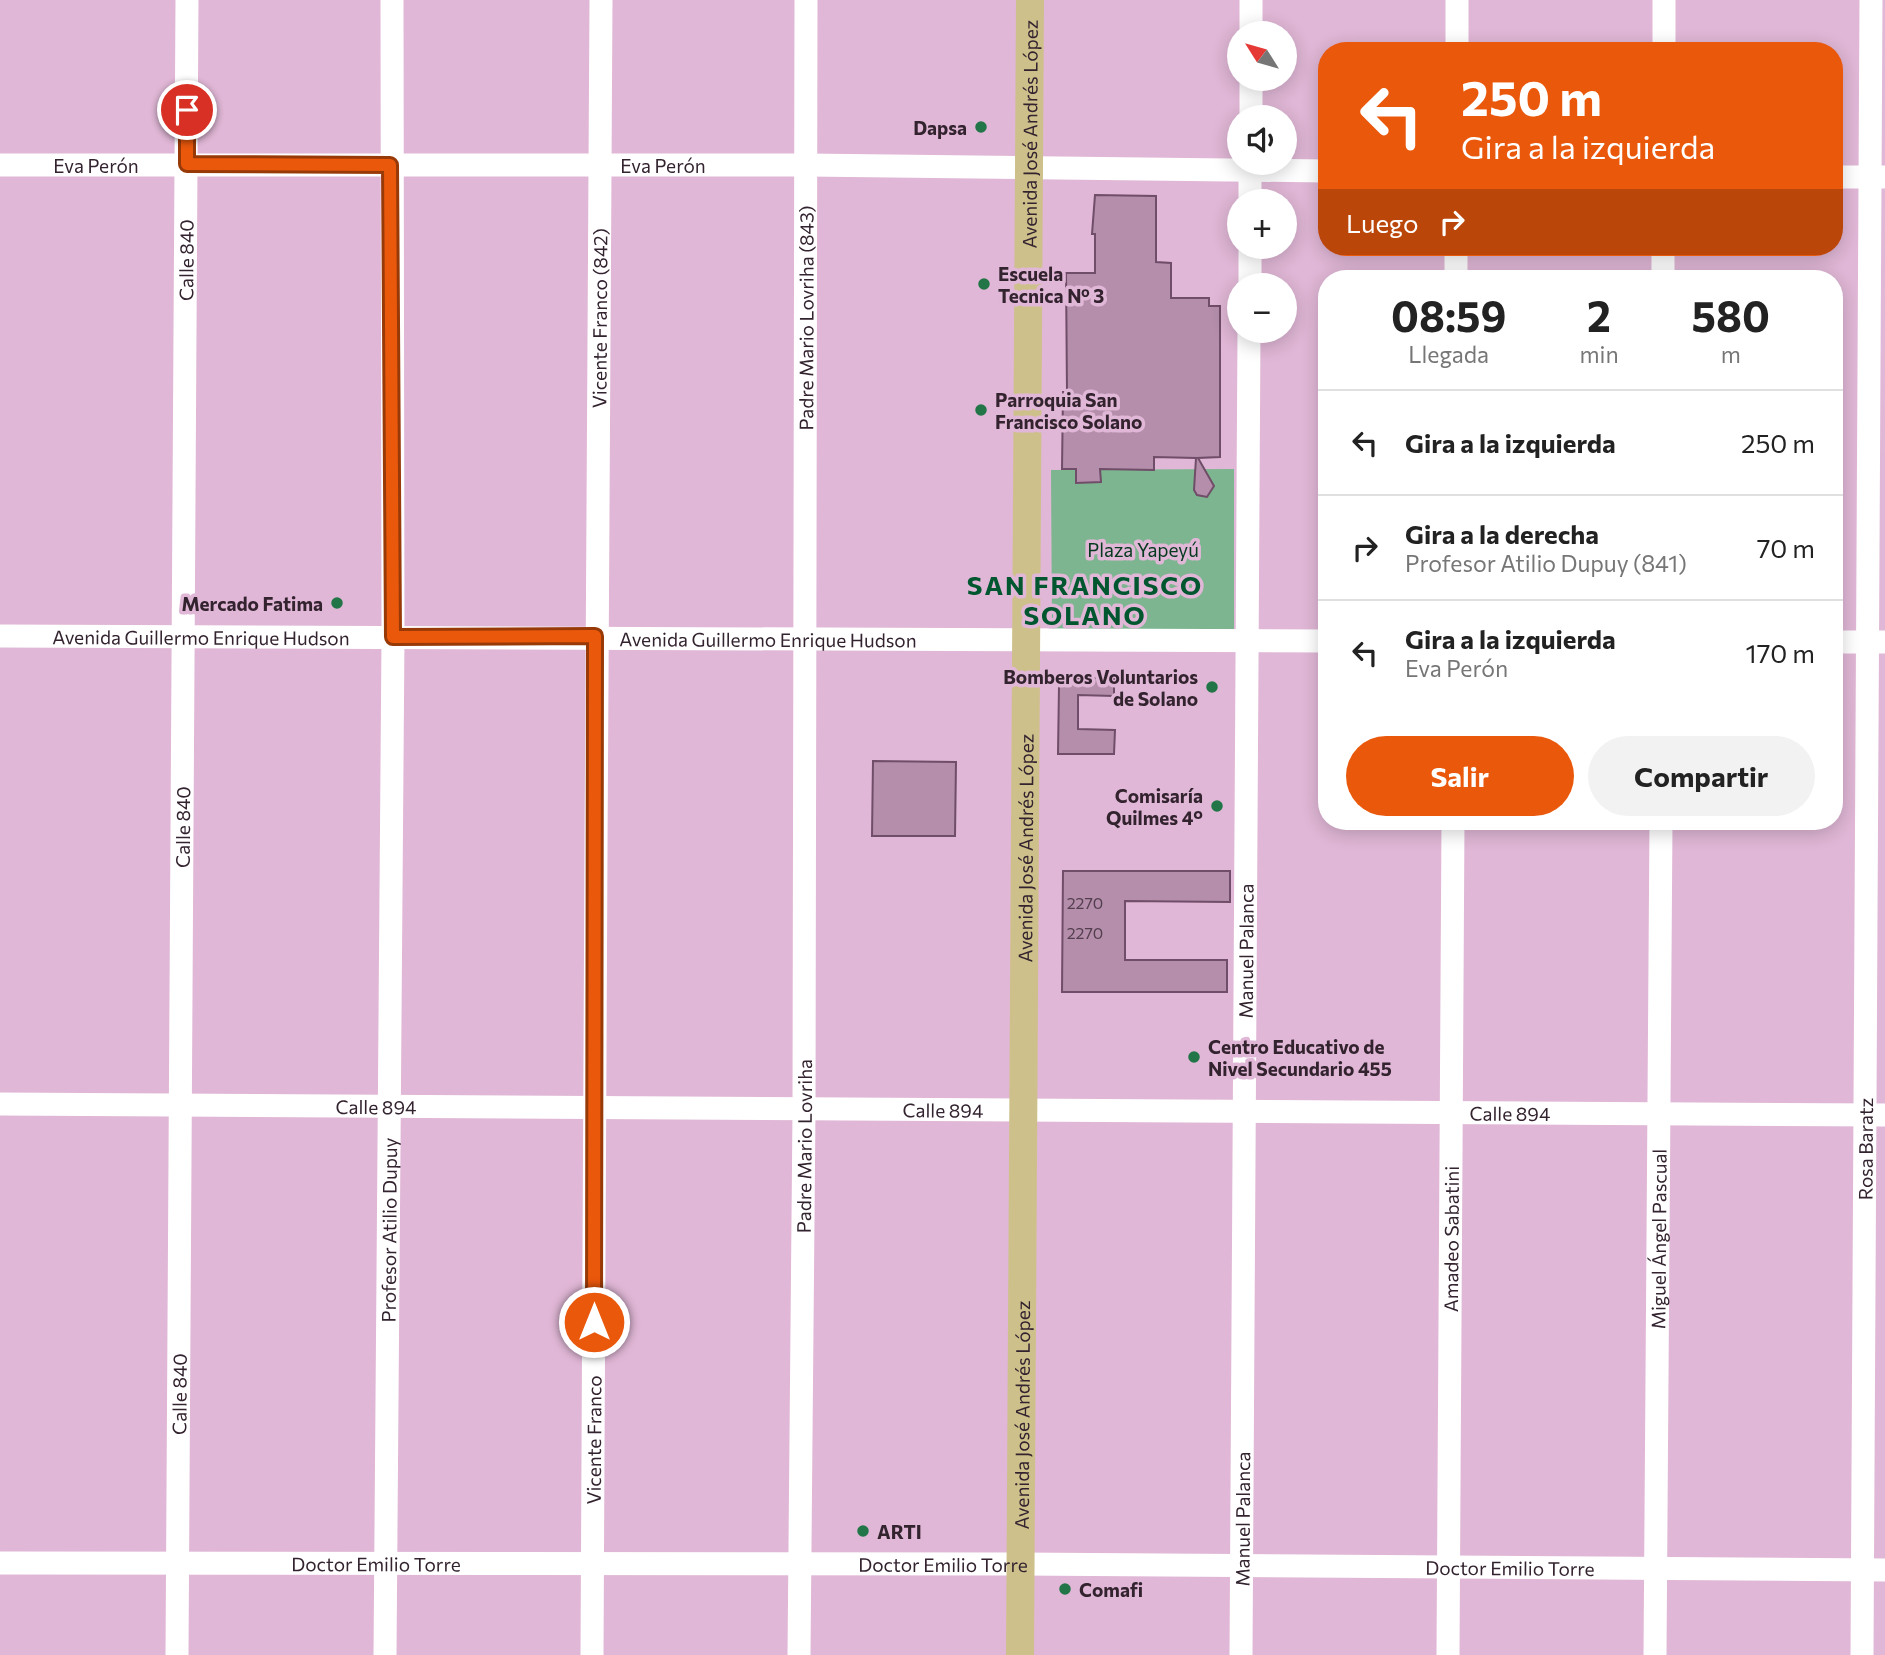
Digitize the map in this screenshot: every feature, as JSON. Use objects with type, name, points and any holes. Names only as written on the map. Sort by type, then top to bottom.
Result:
[{"type":"main road","name":"Avenida José Andrés López","points":[[1020,1655],[1030,0]]},
{"type":"street","name":"Calle 840","points":[[177,1655],[187,0]]},
{"type":"street","name":"Profesor Atilio Dupuy","points":[[385,1655],[387,1106],[393,637],[390,165],[392,0]]},
{"type":"street","name":"Vicente Franco (842)","points":[[595,636],[601,0]]},
{"type":"street","name":"Padre Mario Lovriha (843)","points":[[805,637],[806,0]]},
{"type":"street","points":[[1251,0],[1251,21]]},
{"type":"street","points":[[1457,0],[1457,42]]},
{"type":"street","points":[[1664,0],[1664,42]]},
{"type":"street","name":"Rosa Baratz","points":[[1862,1655],[1873,1570],[1877,178],[1871,0]]},
{"type":"street","name":"Eva Perón","points":[[0,165],[807,164],[1029,168],[1227,167]]},
{"type":"street","name":"Eva Perón","points":[[1297,169],[1318,171]]},
{"type":"street","points":[[1843,177],[1877,178]]},
{"type":"street","name":"Manuel Palanca","points":[[1241,1655],[1249,343]]},
{"type":"street","name":"Avenida Guillermo Enrique Hudson","points":[[0,636],[595,636],[1247,643],[1318,641]]},
{"type":"street","name":"Vicente Franco","points":[[592,1655],[596,1107],[595,636]]},
{"type":"street","name":"Padre Mario Lovriha","points":[[799,1655],[805,637]]},
{"type":"street","points":[[1843,642],[1877,642]]},
{"type":"street","name":"Amadeo Sabatini","points":[[1448,1655],[1453,830]]},
{"type":"street","name":"Miguel Ángel Pascual","points":[[1655,1655],[1661,830]]},
{"type":"street","name":"Calle 894","points":[[0,1104],[1245,1112],[1453,1110],[1660,1115],[1875,1115]]},
{"type":"street","name":"Doctor Emilio Torre","points":[[0,1563],[1020,1564],[1873,1570]]},
{"type":"green space","name":"Plaza Yapeyú","points":[[1234,469],[1234,629],[1052,630],[1051,470]]},
{"type":"building","points":[[1095,195],[1156,196],[1156,262],[1171,263],[1171,298],[1209,298],[1209,306],[1220,306],[1220,457],[1198,458],[1214,486],[1207,497],[1197,495],[1194,490],[1196,458],[1154,457],[1154,470],[1100,469],[1101,482],[1076,483],[1076,469],[1062,469],[1063,392],[1067,392],[1066,273],[1095,273],[1095,234],[1092,234]]},
{"type":"building","points":[[1070,678],[1114,678],[1114,696],[1078,695],[1078,729],[1115,730],[1114,754],[1058,754],[1059,686]]},
{"type":"building","points":[[873,761],[956,762],[955,836],[872,836]]},
{"type":"building","points":[[1063,871],[1230,871],[1230,902],[1125,901],[1125,960],[1227,960],[1227,992],[1062,992]]},
{"type":"place","name":"Dapsa","points":[[981,127]]},
{"type":"place","name":"Escuela Tecnica Nº 3","points":[[984,284]]},
{"type":"place","name":"Parroquia San Francisco Solano","points":[[981,410]]},
{"type":"place","name":"Mercado Fatima","points":[[337,603]]},
{"type":"place","name":"Bomberos Voluntarios de Solano","points":[[1212,687]]},
{"type":"place","name":"Comisaría Quilmes 4°","points":[[1217,806]]},
{"type":"place","name":"Centro Educativo de Nivel Secundario 455","points":[[1194,1057]]},
{"type":"place","name":"ARTI","points":[[863,1531]]},
{"type":"place","name":"Comafi","points":[[1065,1589]]},
{"type":"district","name":"SAN FRANCISCO SOLANO","points":[[1085,599]]},
{"type":"route","points":[[187,110],[187,164],[390,165],[393,637],[595,636],[594,1322]]}]
